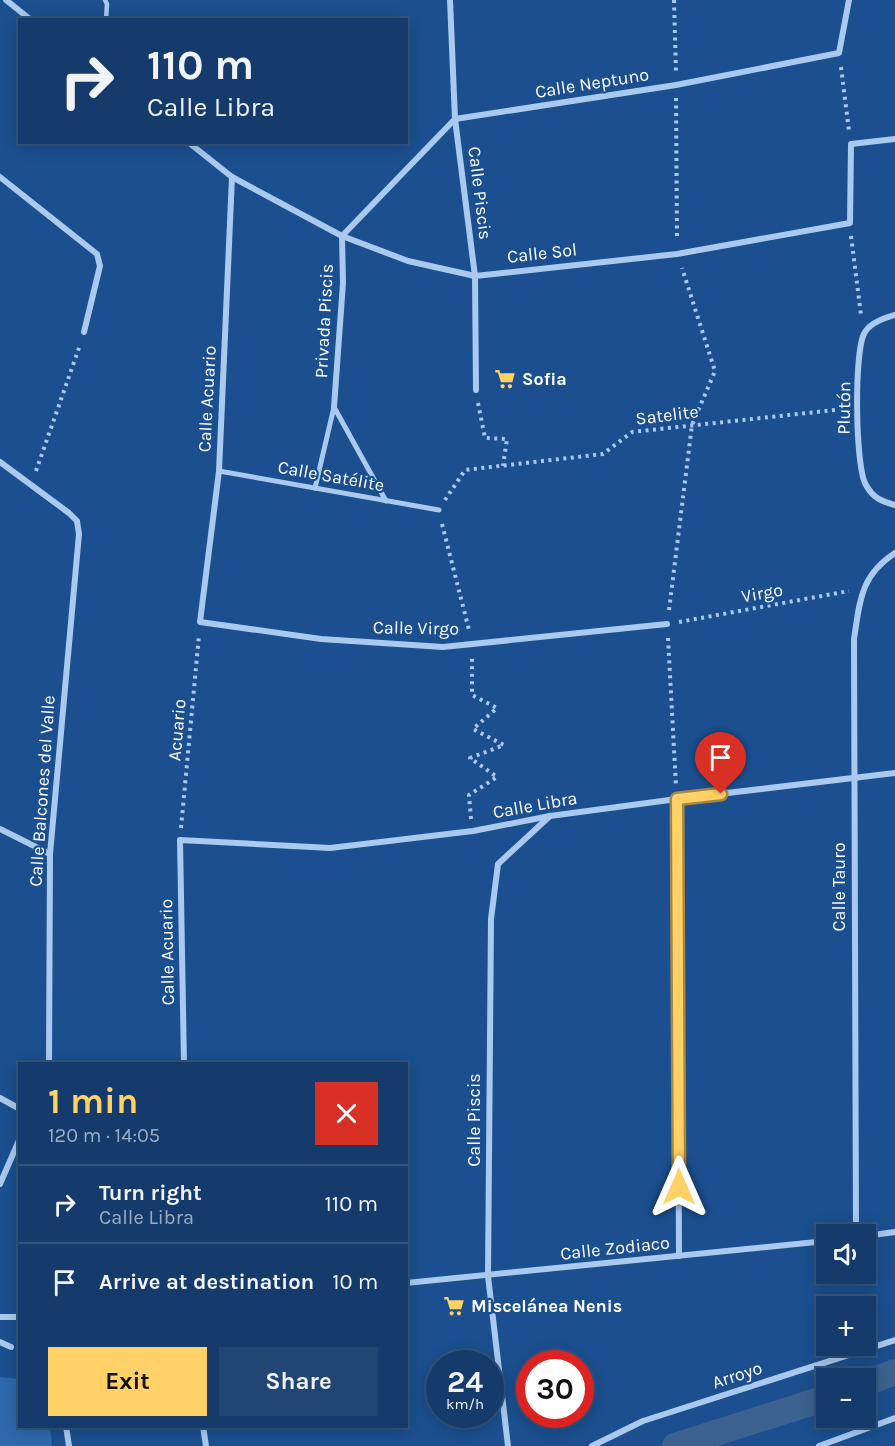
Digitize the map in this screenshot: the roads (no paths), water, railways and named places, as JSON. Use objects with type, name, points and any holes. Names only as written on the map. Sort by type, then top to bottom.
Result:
[{"type":"street","points":[[6,0],[28,18]]},
{"type":"street","name":"Calle Piscis","points":[[450,0],[455,119],[475,276],[476,390]]},
{"type":"street","name":"Calle Neptuno","points":[[455,119],[676,85],[839,53],[849,0]]},
{"type":"street","points":[[342,236],[455,119]]},
{"type":"street","name":"Calle Sol","points":[[191,144],[232,177],[342,236],[408,261],[475,276],[677,254],[850,223],[851,144],[895,139]]},
{"type":"street","points":[[0,177],[97,254],[100,266],[84,332]]},
{"type":"street","name":"Calle Acuario","points":[[200,622],[219,471],[232,177]]},
{"type":"street","name":"Privada Piscis","points":[[315,488],[334,407],[343,283],[342,236]]},
{"type":"street","name":"Plutón","points":[[895,315],[874,324],[864,334],[856,408],[858,447],[864,483],[877,500],[895,505]]},
{"type":"street","points":[[334,407],[386,501]]},
{"type":"street","name":"Calle Balcones del Valle","points":[[0,462],[76,521],[79,534],[50,854],[49,1062]]},
{"type":"street","name":"Calle Satélite","points":[[219,471],[439,510]]},
{"type":"street","name":"Calle Tauro","points":[[856,1224],[854,639],[862,589],[880,562],[895,553]]},
{"type":"street","name":"Calle Virgo","points":[[200,622],[321,639],[443,647],[667,624]]},
{"type":"street","name":"Calle Libra","points":[[180,840],[330,848],[472,831],[550,816],[677,799],[895,774]]},
{"type":"street","points":[[677,799],[679,1256]]},
{"type":"street","name":"Calle Piscis","points":[[508,1446],[488,1276],[490,919],[498,864],[550,816]]},
{"type":"street","points":[[0,828],[50,854]]},
{"type":"street","name":"Calle Acuario","points":[[180,840],[184,1062]]},
{"type":"street","points":[[0,1098],[18,1108]]},
{"type":"street","points":[[0,1184],[18,1143]]},
{"type":"street","points":[[876,1235],[895,1232]]},
{"type":"street","name":"Calle Zodiaco","points":[[408,1283],[816,1242]]},
{"type":"street","points":[[0,1317],[18,1317]]},
{"type":"street","name":"Arroyo","points":[[592,1446],[643,1421],[895,1340]]},
{"type":"street","points":[[0,1342],[11,1347]]},
{"type":"street","points":[[819,1446],[895,1418]]},
{"type":"street","points":[[66,1428],[69,1446]]},
{"type":"street","points":[[203,1428],[206,1446]]},
{"type":"lane","points":[[105,0],[106,18]]},
{"type":"waterway","points":[[876,1379],[895,1372]]},
{"type":"waterway","points":[[675,1446],[816,1401]]},
{"type":"place","name":"Sofia","points":[[505,379]]},
{"type":"place","name":"Miscelánea Nenis","points":[[454,1306]]}]
